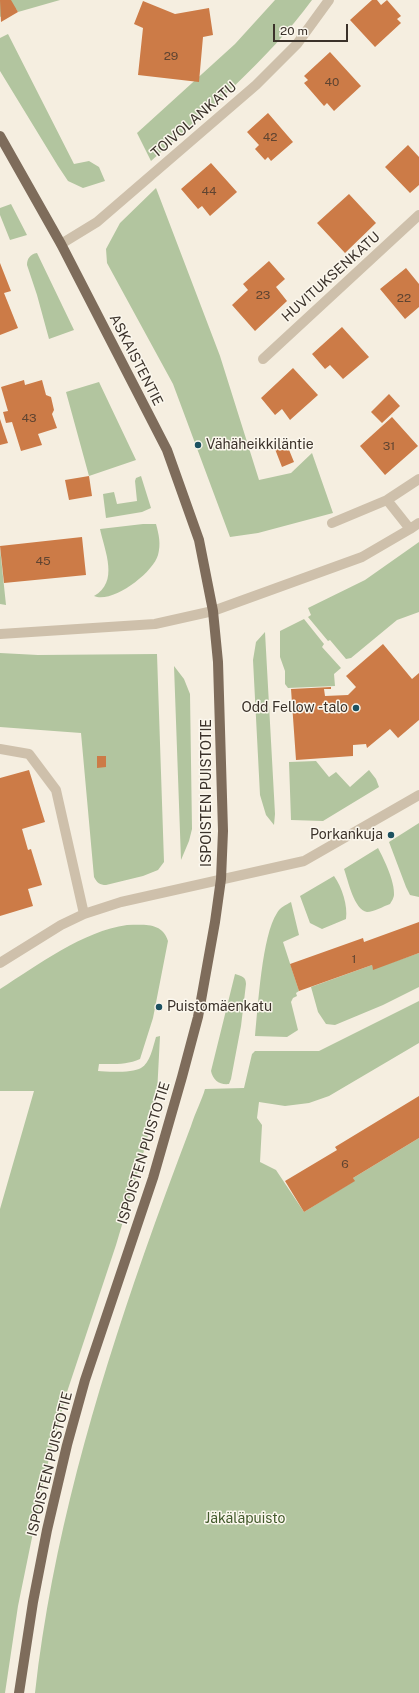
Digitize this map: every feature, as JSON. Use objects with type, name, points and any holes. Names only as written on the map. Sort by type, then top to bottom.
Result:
[{"type":"main road","name":"ASKAISTENTIE","points":[[0,136],[61,244],[167,450],[199,540],[213,611]]},
{"type":"main road","name":"ISPOISTEN PUISTOTIE","points":[[19,1693],[44,1544],[67,1445],[85,1380],[153,1178],[198,1017],[215,922],[221,878],[223,831],[220,697],[213,611]]},
{"type":"street","name":"TOIVOLANKATU","points":[[61,244],[97,222],[256,85],[297,44],[329,0]]},
{"type":"street","name":"HUVITUKSENKATU","points":[[262,359],[419,216]]},
{"type":"street","points":[[332,523],[387,500],[419,479]]},
{"type":"street","points":[[387,500],[410,529]]},
{"type":"street","points":[[0,634],[155,624],[213,611],[362,557],[419,523]]},
{"type":"street","points":[[0,749],[29,754],[56,790],[84,914]]},
{"type":"street","points":[[0,963],[61,925],[84,914],[121,902],[221,878],[304,861],[419,794]]},
{"type":"green space","points":[[0,0],[60,0],[18,12],[16,9],[0,17]]},
{"type":"green space","points":[[275,0],[312,0],[294,23],[236,85],[151,161],[137,133],[235,44]]},
{"type":"green space","points":[[8,34],[74,164],[89,161],[99,167],[105,181],[83,188],[68,181],[58,166],[0,71],[0,38]]},
{"type":"green space","points":[[156,188],[220,356],[259,480],[291,473],[312,453],[333,513],[258,533],[230,537],[173,384],[107,263],[106,249],[120,223]]},
{"type":"green space","points":[[11,204],[27,235],[10,240],[0,215],[0,208]]},
{"type":"green space","points":[[37,253],[74,330],[49,339],[27,265],[29,257],[32,254]]},
{"type":"green space","points":[[99,382],[136,460],[89,476],[66,392]]},
{"type":"green space","points":[[141,476],[151,508],[142,512],[106,518],[103,494],[114,492],[117,504],[137,501],[135,481],[136,478]]},
{"type":"green space","points":[[156,524],[159,536],[159,547],[155,562],[140,578],[121,591],[111,596],[94,596],[102,590],[108,575],[107,557],[100,529]]},
{"type":"green space","points":[[419,542],[419,612],[397,620],[351,658],[346,659],[330,640],[328,641],[308,617],[311,615],[308,608],[365,580]]},
{"type":"green space","points":[[0,548],[6,605],[0,604]]},
{"type":"green space","points":[[304,619],[324,644],[322,647],[341,668],[334,674],[335,686],[288,688],[285,684],[285,671],[280,657],[280,631]]},
{"type":"green space","points":[[265,632],[275,814],[274,825],[266,815],[260,795],[253,660],[256,642]]},
{"type":"green space","points":[[0,653],[38,655],[157,654],[164,862],[158,870],[143,876],[106,885],[100,884],[96,881],[94,877],[81,733],[0,727]]},
{"type":"green space","points":[[174,666],[184,679],[190,694],[192,829],[181,860]]},
{"type":"green space","points":[[316,761],[329,777],[336,772],[350,787],[369,770],[376,779],[379,787],[323,821],[291,820],[289,762]]},
{"type":"green space","points":[[419,823],[419,897],[410,895],[389,842]]},
{"type":"green space","points":[[378,848],[391,877],[394,896],[390,904],[367,912],[358,906],[344,869]]},
{"type":"green space","points":[[334,876],[344,897],[346,919],[322,929],[310,923],[300,896]]},
{"type":"green space","points":[[291,902],[299,935],[283,942],[299,991],[296,993],[297,996],[293,998],[291,1002],[298,1030],[287,1037],[255,1036],[259,990],[268,937],[272,923],[278,911],[283,906]]},
{"type":"green space","points":[[127,925],[152,926],[161,930],[168,941],[153,1018],[140,1059],[125,1063],[99,1064],[98,1071],[113,1072],[137,1070],[141,1068],[149,1059],[156,1037],[160,1036],[157,1094],[146,1144],[116,1245],[67,1392],[45,1474],[18,1606],[5,1693],[0,1693],[0,1209],[34,1091],[0,1091],[0,989],[61,950],[94,934],[110,928]]},
{"type":"green space","points":[[419,953],[419,987],[383,1005],[335,1025],[326,1024],[318,1012],[311,987],[372,965],[373,969]]},
{"type":"green space","points":[[235,974],[243,977],[246,984],[241,1026],[231,1079],[229,1084],[222,1084],[213,1077],[211,1071]]},
{"type":"green space","name":"Jäkäläpuisto","points":[[419,1001],[419,1043],[329,1096],[309,1103],[285,1106],[259,1102],[257,1118],[262,1125],[260,1162],[276,1170],[304,1212],[354,1181],[353,1178],[419,1138],[419,1693],[35,1693],[52,1581],[77,1470],[92,1416],[108,1362],[144,1254],[205,1089],[244,1088],[252,1054],[255,1051],[319,1051]]},
{"type":"building","points":[[0,0],[11,0],[18,12],[1,22]]},
{"type":"building","points":[[372,0],[377,0],[381,5],[387,0],[401,16],[397,19],[401,23],[375,47],[350,20]]},
{"type":"building","points":[[143,1],[175,14],[209,8],[213,35],[203,37],[199,82],[138,75],[143,28],[134,24]]},
{"type":"building","points":[[330,52],[361,86],[334,111],[327,103],[324,106],[304,83],[308,80],[304,76]]},
{"type":"building","points":[[268,113],[293,142],[271,161],[268,157],[265,160],[255,149],[259,145],[247,132]]},
{"type":"building","points":[[408,145],[419,157],[419,185],[410,193],[385,167]]},
{"type":"building","points":[[211,163],[237,192],[210,216],[202,206],[198,209],[181,189]]},
{"type":"building","points":[[349,194],[376,223],[345,253],[317,223]]},
{"type":"building","points":[[269,261],[285,279],[276,287],[287,301],[255,331],[232,305],[248,290],[243,284]]},
{"type":"building","points":[[0,263],[11,291],[4,293],[18,328],[0,335]]},
{"type":"building","points":[[406,268],[419,284],[419,307],[405,319],[380,289]]},
{"type":"building","points":[[342,327],[369,357],[343,379],[330,365],[325,369],[312,354]]},
{"type":"building","points":[[293,368],[318,395],[290,420],[282,409],[275,415],[261,398]]},
{"type":"building","points":[[24,380],[25,385],[42,380],[46,395],[51,397],[54,410],[52,414],[57,428],[38,434],[42,445],[21,451],[12,422],[6,423],[3,412],[8,411],[1,387]]},
{"type":"building","points":[[389,394],[400,406],[382,423],[371,412]]},
{"type":"building","points":[[392,417],[418,446],[385,475],[360,446]]},
{"type":"building","points":[[0,419],[8,443],[0,445]]},
{"type":"building","points":[[285,440],[294,462],[282,467],[273,444]]},
{"type":"building","points":[[89,476],[92,496],[69,500],[65,480]]},
{"type":"building","points":[[82,537],[86,575],[4,583],[0,546]]},
{"type":"building","name":"Odd Fellow -talo","points":[[383,644],[412,679],[419,673],[419,720],[398,738],[390,729],[367,748],[366,744],[353,745],[353,756],[296,760],[291,689],[331,687],[331,689],[324,689],[325,696],[348,695],[356,687],[346,676]]},
{"type":"building","points":[[97,756],[106,756],[106,767],[97,768]]},
{"type":"building","points":[[29,770],[45,822],[22,829],[28,850],[31,849],[42,885],[28,889],[33,906],[0,916],[0,778]]},
{"type":"building","points":[[419,922],[419,953],[373,970],[372,965],[299,991],[290,964],[363,938],[364,942]]},
{"type":"building","points":[[419,1096],[419,1138],[353,1178],[355,1181],[304,1212],[285,1181],[337,1150],[335,1147]]},
{"type":"place","name":"Vähäheikkiläntie","points":[[198,445]]},
{"type":"place","name":"Odd Fellow -talo","points":[[356,708]]},
{"type":"place","name":"Porkankuja","points":[[391,835]]},
{"type":"place","name":"Puistomäenkatu","points":[[159,1007]]}]
